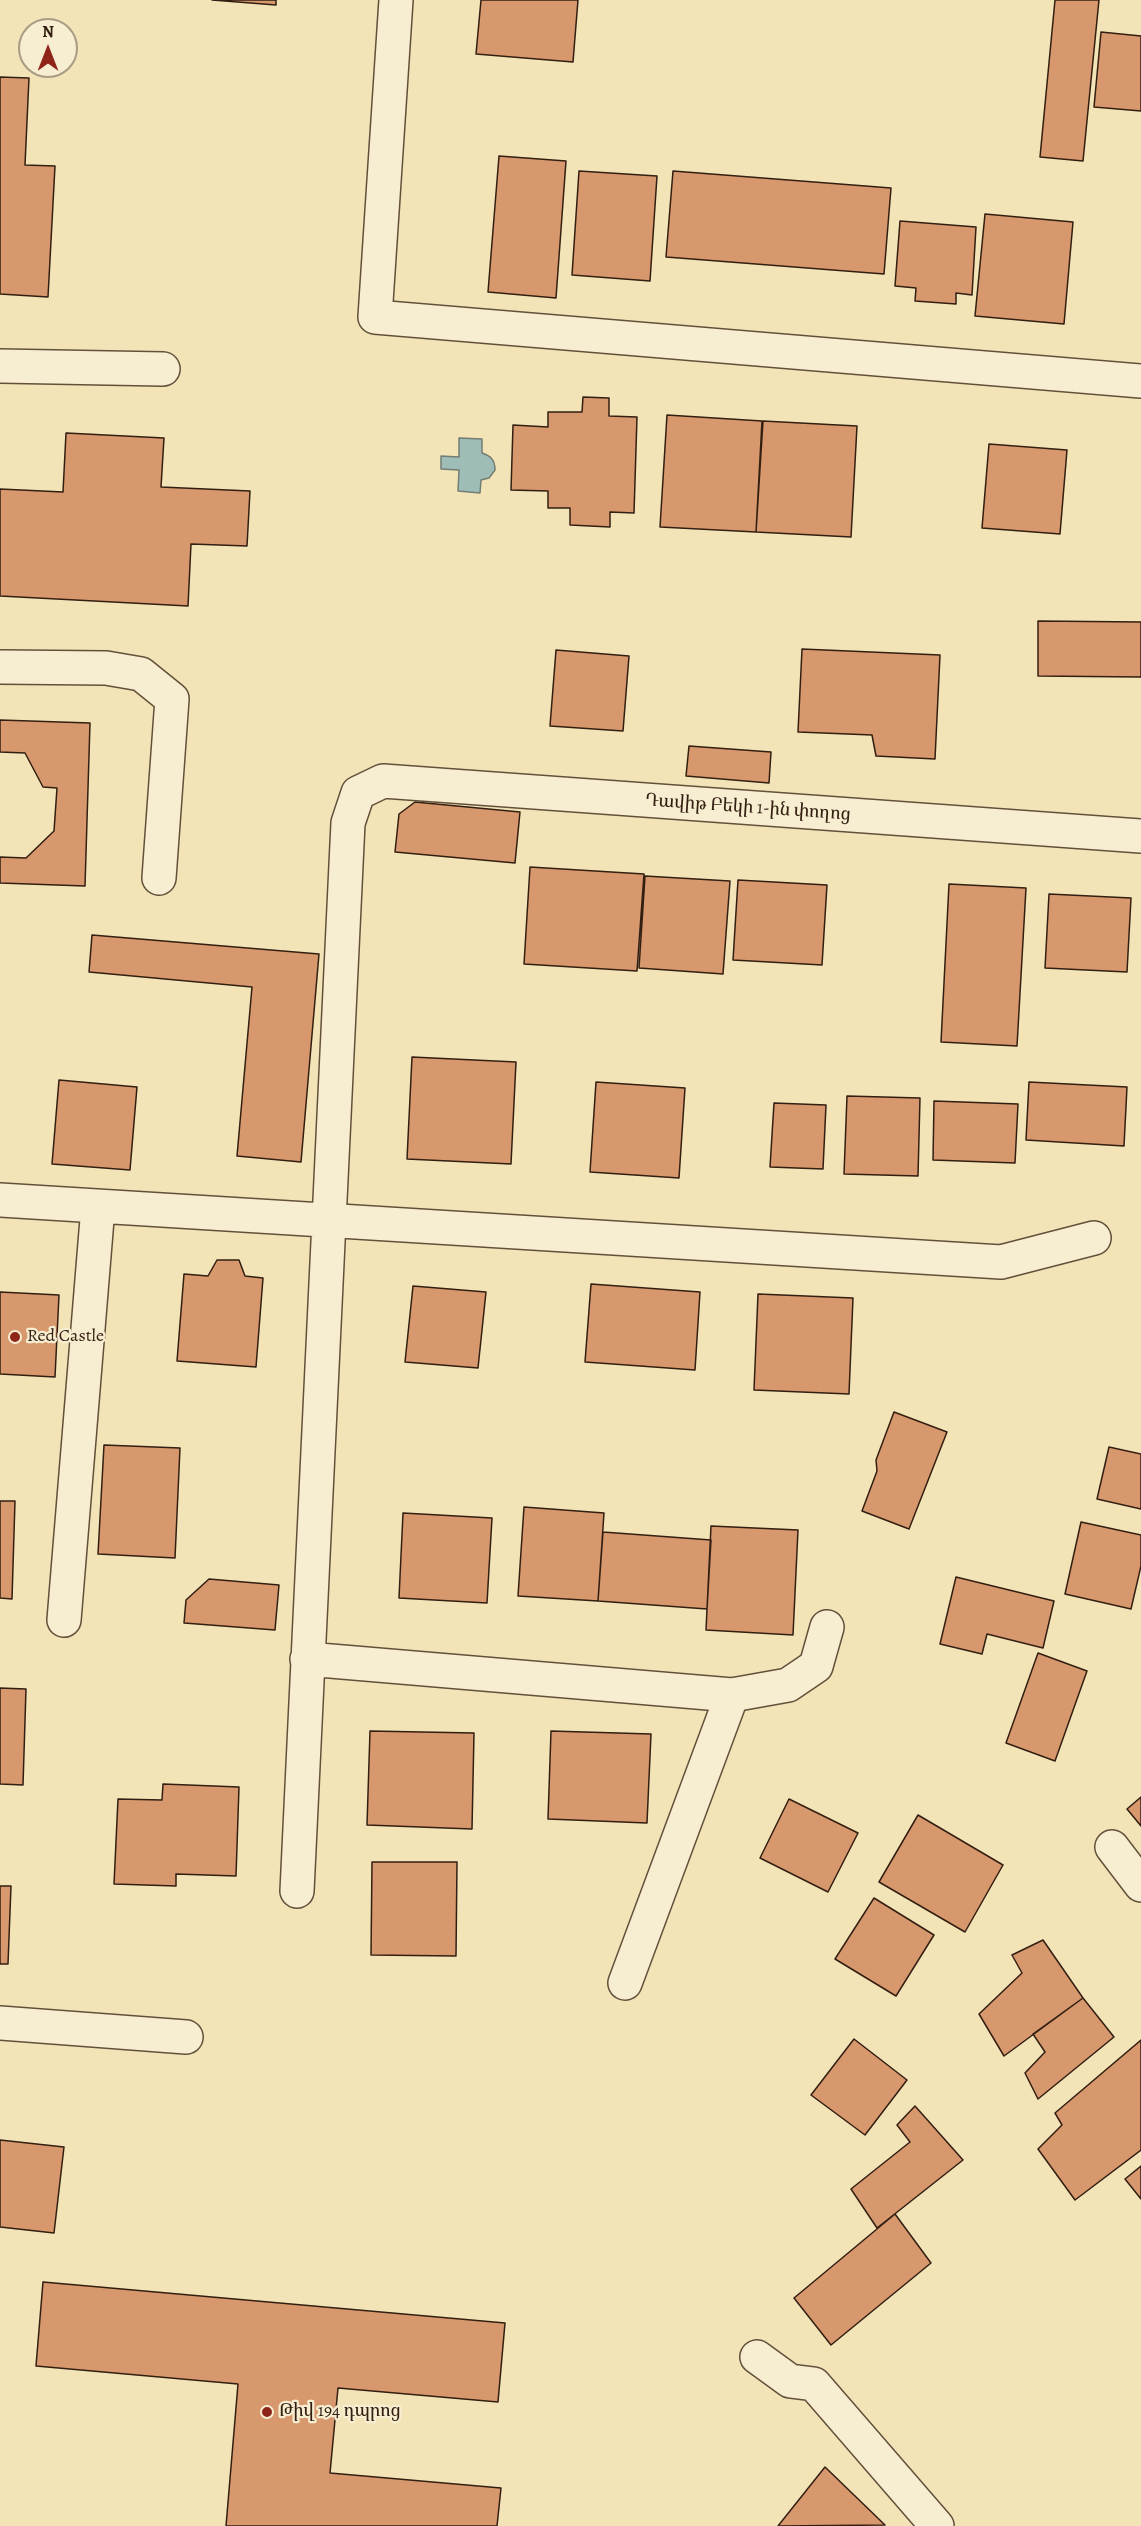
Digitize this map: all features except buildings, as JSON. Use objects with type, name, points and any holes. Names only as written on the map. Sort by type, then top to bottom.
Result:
[{"type":"street","points":[[396,0],[375,317],[1141,381]]},
{"type":"street","points":[[0,366],[163,369]]},
{"type":"street","points":[[0,667],[106,668],[141,674],[172,699],[159,878]]},
{"type":"street","name":"Դավիթ Բեկի 1-ին փողոց","points":[[330,1221],[348,823],[358,793],[383,781],[1141,836]]},
{"type":"street","points":[[0,1200],[1001,1262],[1094,1238]]},
{"type":"street","points":[[64,1620],[98,1207]]},
{"type":"street","points":[[297,1891],[330,1221]]},
{"type":"street","points":[[307,1659],[732,1695],[788,1685],[816,1666],[827,1627]]},
{"type":"street","points":[[625,1983],[732,1695]]},
{"type":"street","points":[[1112,1847],[1141,1885]]},
{"type":"street","points":[[0,2023],[186,2037]]},
{"type":"street","points":[[757,2357],[790,2381],[814,2384],[938,2526]]},
{"type":"water","points":[[459,438],[482,439],[482,453],[493,461],[495,470],[489,478],[481,480],[480,493],[458,491],[459,470],[441,469],[441,456],[459,457]]},
{"type":"place","name":"Red Castle","points":[[15,1337]]},
{"type":"place","name":"Թիվ 194 դպրոց","points":[[267,2412]]}]
